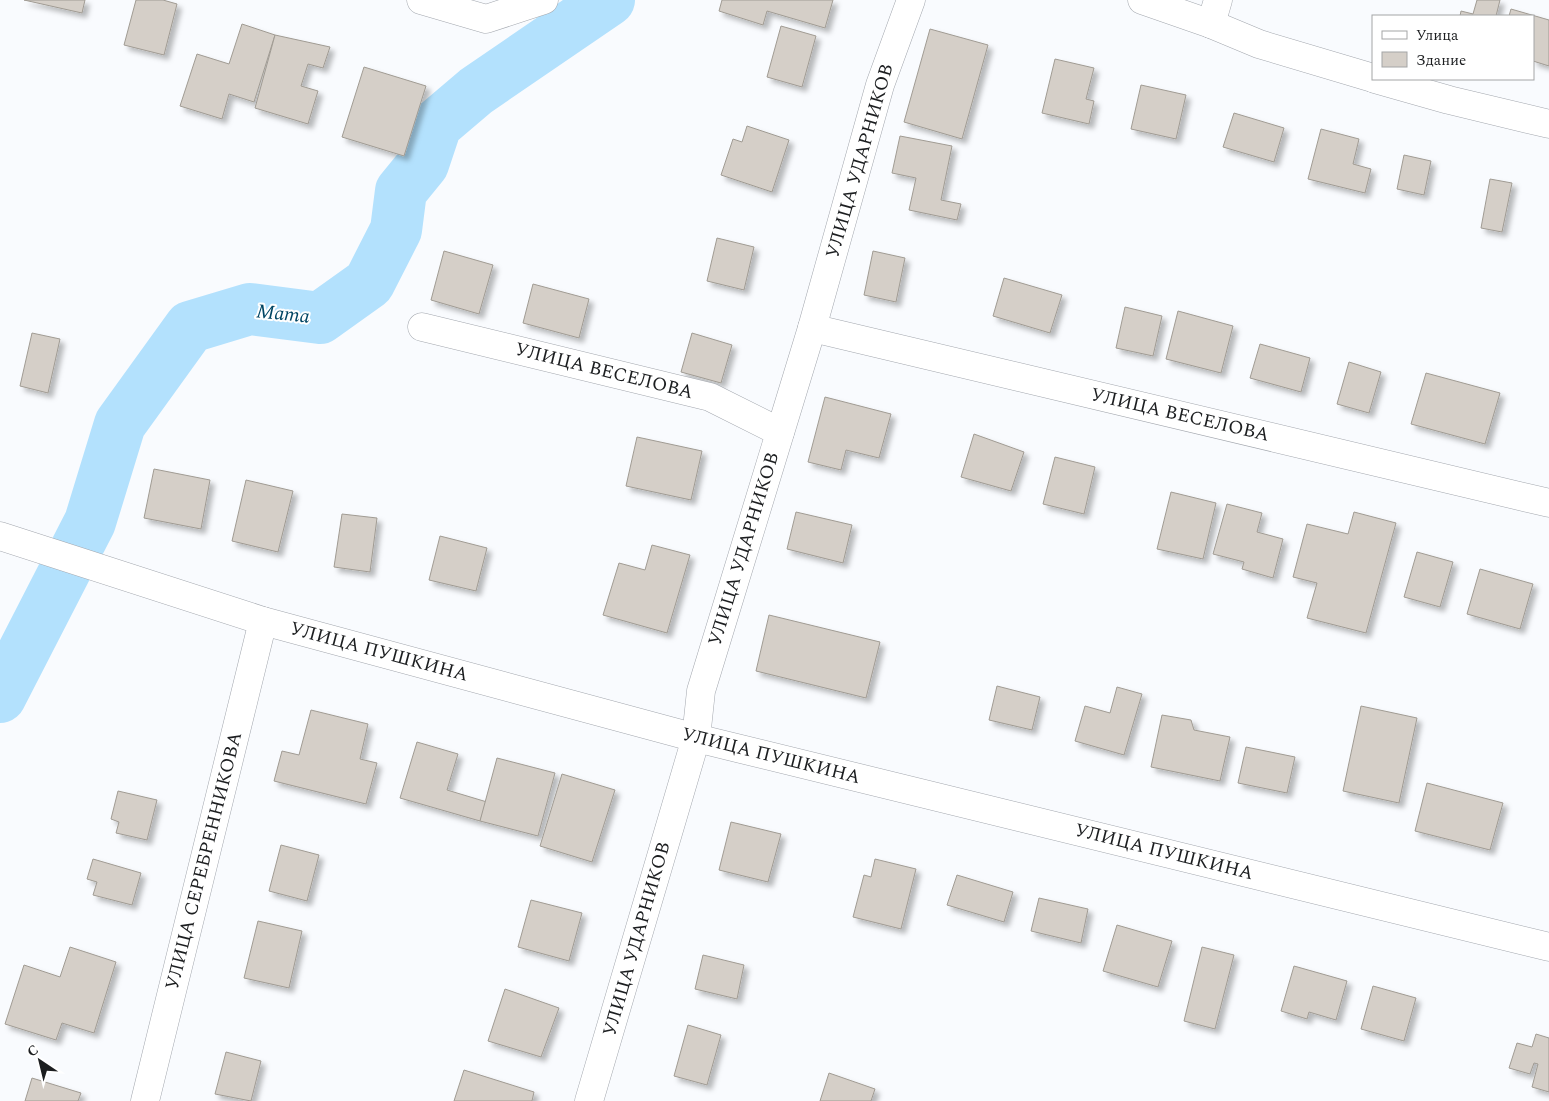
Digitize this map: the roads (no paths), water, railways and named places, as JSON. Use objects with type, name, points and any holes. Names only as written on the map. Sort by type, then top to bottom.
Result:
[{"type":"street","points":[[421,0],[486,19],[544,0]]},
{"type":"street","name":"УЛИЦА УДАРНИКОВ","points":[[589,1101],[696,738],[701,691],[812,328],[880,85],[911,0]]},
{"type":"street","points":[[1142,0],[1215,12],[1259,44],[1372,77]]},
{"type":"street","points":[[1381,80],[1448,100],[1549,124]]},
{"type":"street","name":"УЛИЦА ВЕСЕЛОВА","points":[[422,327],[710,397],[780,432]]},
{"type":"street","name":"УЛИЦА ВЕСЕЛОВА","points":[[812,328],[1549,503]]},
{"type":"street","name":"УЛИЦА ПУШКИНА","points":[[11,540],[139,579],[263,621],[696,738],[1549,947]]},
{"type":"street","name":"УЛИЦА СЕРЕБРЕННИКОВА","points":[[145,1101],[263,621]]},
{"type":"waterway","name":"Мата","points":[[0,697],[90,522],[120,424],[190,327],[250,309],[320,318],[369,283],[396,230],[401,191],[423,164],[436,125],[476,91],[609,0]]}]
